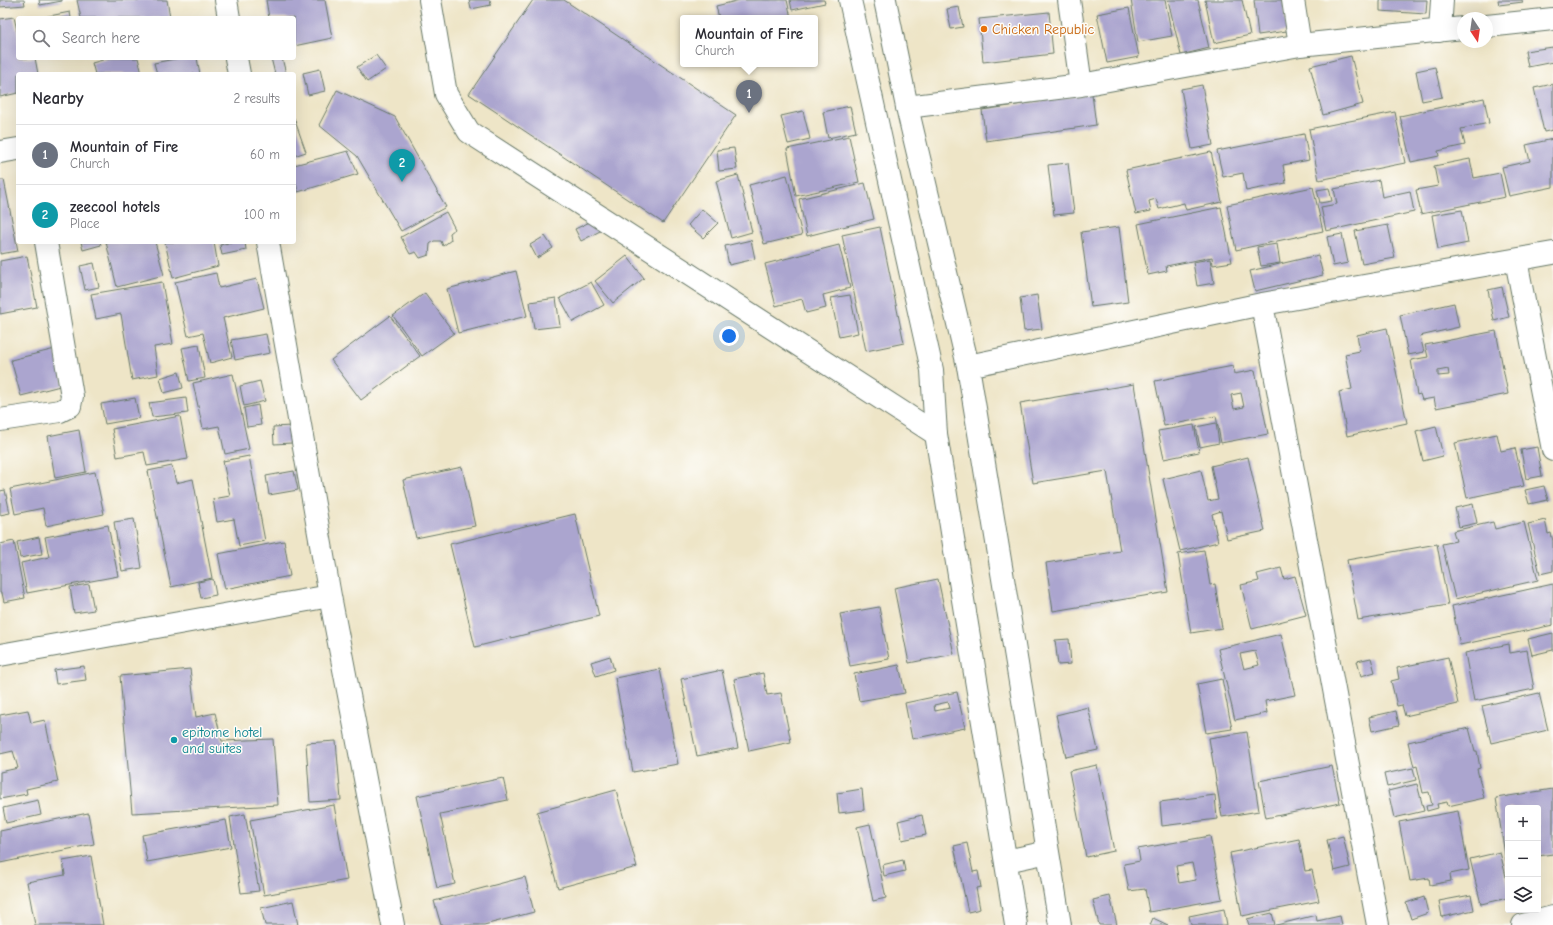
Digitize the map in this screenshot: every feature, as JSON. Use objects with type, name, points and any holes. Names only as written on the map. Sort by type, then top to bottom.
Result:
[{"type":"street","points":[[226,0],[229,16]]},
{"type":"street","points":[[430,0],[446,94],[469,132],[936,434]]},
{"type":"street","points":[[850,0],[932,370],[936,434],[1016,925]]},
{"type":"street","points":[[885,0],[907,107],[968,366],[1060,925]]},
{"type":"street","points":[[1069,0],[1081,85]]},
{"type":"street","points":[[1293,0],[1300,45]]},
{"type":"street","points":[[1440,31],[1442,0]]},
{"type":"street","points":[[1493,25],[1553,19]]},
{"type":"street","points":[[907,107],[1081,85],[1300,45],[1457,29]]},
{"type":"street","points":[[236,60],[239,72]]},
{"type":"street","points":[[0,152],[16,149]]},
{"type":"street","points":[[0,420],[60,411],[70,406],[72,396],[46,244]]},
{"type":"street","points":[[268,244],[330,596],[393,925]]},
{"type":"street","points":[[968,366],[1262,304],[1553,253]]},
{"type":"street","points":[[1516,260],[1553,450]]},
{"type":"street","points":[[1262,304],[1378,925]]},
{"type":"street","points":[[0,655],[330,596]]},
{"type":"street","points":[[1006,861],[1048,852]]},
{"type":"street","points":[[1523,925],[1553,918]]},
{"type":"building","points":[[0,0],[24,0],[25,5],[0,7]]},
{"type":"building","points":[[39,0],[62,0],[62,1],[40,5]]},
{"type":"building","points":[[77,0],[167,0],[170,16],[81,16]]},
{"type":"building","points":[[266,0],[325,0],[332,38],[296,46],[296,16],[269,16]]},
{"type":"building","points":[[469,0],[490,0],[491,5],[471,9]]},
{"type":"building","points":[[533,0],[564,0],[736,115],[663,223],[469,94]]},
{"type":"building","points":[[740,0],[787,0],[790,15],[718,15],[716,6]]},
{"type":"building","points":[[790,0],[824,0],[825,3],[792,10]]},
{"type":"building","points":[[1131,0],[1165,0],[1172,36],[1138,42]]},
{"type":"building","points":[[1168,0],[1198,0],[1209,48],[1181,55]]},
{"type":"building","points":[[1205,0],[1242,0],[1250,35],[1214,43]]},
{"type":"building","points":[[1254,0],[1283,0],[1287,31],[1258,35]]},
{"type":"building","points":[[1380,0],[1427,0],[1426,14],[1380,11]]},
{"type":"building","points":[[1498,0],[1522,0],[1523,2],[1499,5]]},
{"type":"building","points":[[959,7],[963,27],[951,29],[947,9]]},
{"type":"building","points":[[1129,8],[1139,57],[1107,63],[1097,14]]},
{"type":"building","points":[[70,12],[71,16],[49,16]]},
{"type":"building","points":[[1049,12],[1053,54],[983,62],[979,19]]},
{"type":"building","points":[[14,17],[16,26],[16,60],[35,60],[38,72],[16,72],[16,93],[0,97],[0,19]]},
{"type":"building","points":[[1553,47],[1553,62],[1528,67],[1525,51]]},
{"type":"building","points":[[376,55],[386,69],[367,82],[357,67]]},
{"type":"building","points":[[1351,56],[1363,104],[1323,115],[1310,66]]},
{"type":"building","points":[[103,60],[138,60],[142,72],[94,72],[92,63]]},
{"type":"building","points":[[170,60],[197,60],[200,72],[156,72],[154,63]]},
{"type":"building","points":[[272,60],[282,60],[286,72],[274,72]]},
{"type":"building","points":[[1435,67],[1442,97],[1422,101],[1416,71]]},
{"type":"building","points":[[320,69],[325,91],[308,95],[303,73]]},
{"type":"building","points":[[1553,84],[1553,130],[1544,132],[1534,88]]},
{"type":"building","points":[[1202,85],[1213,145],[1192,149],[1181,89]]},
{"type":"building","points":[[337,90],[395,117],[446,207],[401,231],[357,156],[319,125]]},
{"type":"building","points":[[1092,94],[1096,125],[986,141],[982,110]]},
{"type":"building","points":[[1484,98],[1489,123],[1461,129],[1465,145],[1438,151],[1439,156],[1411,162],[1400,116]]},
{"type":"building","points":[[850,106],[856,132],[828,138],[823,112]]},
{"type":"building","points":[[803,111],[810,139],[788,144],[781,116]]},
{"type":"building","points":[[1395,112],[1405,163],[1319,180],[1309,129]]},
{"type":"building","points":[[296,124],[306,152],[296,155]]},
{"type":"building","points":[[1304,134],[1309,160],[1283,165],[1286,183],[1246,191],[1243,173],[1223,177],[1217,151]]},
{"type":"building","points":[[849,136],[859,182],[796,196],[787,149]]},
{"type":"building","points":[[1553,139],[1553,187],[1509,196],[1502,167],[1530,161],[1526,145]]},
{"type":"building","points":[[734,148],[737,169],[719,171],[717,150]]},
{"type":"building","points":[[348,151],[358,174],[298,192],[296,184],[296,164]]},
{"type":"building","points":[[1211,152],[1222,202],[1186,210],[1184,203],[1159,209],[1156,199],[1149,201],[1151,211],[1136,214],[1126,170]]},
{"type":"building","points":[[1470,159],[1474,178],[1500,173],[1505,197],[1421,214],[1416,190],[1438,186],[1434,166]]},
{"type":"building","points":[[1068,163],[1074,213],[1054,215],[1048,165]]},
{"type":"building","points":[[738,175],[752,232],[731,238],[716,181]]},
{"type":"building","points":[[787,175],[802,235],[764,244],[749,185]]},
{"type":"building","points":[[0,180],[4,180],[18,251],[0,254]]},
{"type":"building","points":[[1379,180],[1382,197],[1410,191],[1414,212],[1326,231],[1321,207],[1337,204],[1334,189]]},
{"type":"building","points":[[865,183],[874,219],[807,236],[799,199]]},
{"type":"building","points":[[1313,187],[1323,231],[1236,250],[1227,205]]},
{"type":"building","points":[[1329,188],[1332,201],[1320,203],[1317,190]]},
{"type":"building","points":[[1221,207],[1232,262],[1213,265],[1212,257],[1166,266],[1167,271],[1148,275],[1138,224]]},
{"type":"building","points":[[702,209],[718,223],[703,238],[688,225]]},
{"type":"building","points":[[1462,210],[1468,243],[1438,249],[1432,215]]},
{"type":"building","points":[[446,212],[455,229],[450,233],[451,240],[443,246],[441,241],[434,241],[430,244],[429,255],[420,258],[416,252],[410,254],[401,237]]},
{"type":"building","points":[[594,220],[600,231],[581,241],[575,229]]},
{"type":"building","points":[[1388,225],[1395,258],[1362,264],[1355,231]]},
{"type":"building","points":[[880,227],[904,343],[866,351],[842,235]]},
{"type":"building","points":[[1119,227],[1128,302],[1091,307],[1081,232]]},
{"type":"building","points":[[1342,234],[1348,263],[1333,266],[1327,237]]},
{"type":"building","points":[[545,236],[553,248],[537,258],[530,245]]},
{"type":"building","points":[[751,240],[755,259],[729,265],[725,246]]},
{"type":"building","points":[[82,244],[101,245],[83,250]]},
{"type":"building","points":[[106,244],[156,244],[164,275],[117,287]]},
{"type":"building","points":[[165,244],[214,244],[218,266],[173,278]]},
{"type":"building","points":[[245,244],[246,250],[222,255],[220,245]]},
{"type":"building","points":[[1277,244],[1280,263],[1261,266],[1257,247]]},
{"type":"building","points":[[839,245],[850,288],[823,295],[826,308],[806,313],[802,299],[776,306],[765,264]]},
{"type":"building","points":[[1318,255],[1323,275],[1255,291],[1250,271]]},
{"type":"building","points":[[27,256],[37,307],[0,314],[0,261]]},
{"type":"building","points":[[627,256],[644,278],[613,303],[595,281]]},
{"type":"building","points":[[1210,259],[1214,283],[1197,286],[1193,262]]},
{"type":"building","points":[[94,263],[99,287],[85,290],[80,266]]},
{"type":"building","points":[[516,271],[527,316],[458,333],[447,289]]},
{"type":"building","points":[[216,273],[219,288],[257,279],[264,308],[223,318],[232,357],[210,363],[203,333],[188,336],[175,282]]},
{"type":"building","points":[[162,282],[173,344],[154,347],[158,375],[132,380],[121,314],[96,319],[91,294]]},
{"type":"building","points":[[591,282],[604,305],[573,322],[560,298]]},
{"type":"building","points":[[1502,287],[1509,317],[1494,321],[1488,290]]},
{"type":"building","points":[[425,293],[454,333],[422,356],[393,316]]},
{"type":"building","points":[[850,295],[858,333],[839,337],[831,298]]},
{"type":"building","points":[[1037,295],[1042,329],[1024,331],[1020,298]]},
{"type":"building","points":[[556,298],[560,326],[534,329],[530,302]]},
{"type":"building","points":[[1454,303],[1459,327],[1420,336],[1424,352],[1408,355],[1400,315]]},
{"type":"building","points":[[390,316],[420,356],[361,400],[331,360]]},
{"type":"building","points":[[1387,328],[1407,423],[1347,436],[1339,392],[1352,389],[1345,354],[1360,351],[1357,335]]},
{"type":"building","points":[[1496,331],[1508,394],[1436,408],[1434,398],[1422,400],[1420,394],[1417,395],[1411,360],[1428,357],[1425,345]],"holes":[[[1448,369],[1449,375],[1438,376],[1438,371]]]},
{"type":"building","points":[[266,334],[270,353],[235,360],[231,340]]},
{"type":"building","points":[[199,345],[205,378],[189,381],[182,348]]},
{"type":"building","points":[[55,349],[64,385],[21,396],[11,360]]},
{"type":"building","points":[[1233,366],[1234,374],[1255,370],[1268,434],[1221,443],[1216,416],[1164,426],[1155,381]],"holes":[[[1241,393],[1244,407],[1234,409],[1231,395]]]},
{"type":"building","points":[[179,372],[183,388],[164,393],[160,378]]},
{"type":"building","points":[[233,374],[249,449],[225,454],[219,426],[203,429],[193,383]]},
{"type":"building","points":[[260,381],[265,401],[244,406],[240,386]]},
{"type":"building","points":[[1134,384],[1168,592],[1053,611],[1046,563],[1120,551],[1107,471],[1033,483],[1020,403]]},
{"type":"building","points":[[135,398],[139,418],[105,424],[101,404]]},
{"type":"building","points":[[186,398],[188,413],[152,417],[149,403]]},
{"type":"building","points":[[258,405],[261,425],[247,427],[244,408]]},
{"type":"building","points":[[180,416],[188,459],[147,466],[144,452],[117,457],[112,429]]},
{"type":"building","points":[[1216,423],[1219,443],[1200,447],[1196,427]]},
{"type":"building","points":[[1194,425],[1199,452],[1164,459],[1158,431]]},
{"type":"building","points":[[291,426],[292,443],[274,444],[273,427]]},
{"type":"building","points":[[1436,426],[1443,456],[1423,461],[1416,431]]},
{"type":"building","points":[[79,430],[86,472],[55,478],[48,436]]},
{"type":"building","points":[[1497,434],[1501,451],[1515,448],[1524,486],[1467,498],[1455,443]]},
{"type":"building","points":[[1537,447],[1542,476],[1526,479],[1521,450]]},
{"type":"building","points":[[249,456],[265,541],[239,546],[234,519],[217,522],[213,499],[230,496],[223,461]]},
{"type":"building","points":[[1248,457],[1265,531],[1227,539],[1221,511],[1212,514],[1218,542],[1180,551],[1163,479],[1201,470],[1208,501],[1218,499],[1211,466]]},
{"type":"building","points":[[172,466],[176,483],[193,479],[212,578],[171,587],[148,471]]},
{"type":"building","points":[[462,467],[475,526],[416,538],[403,480]]},
{"type":"building","points":[[294,471],[298,490],[269,495],[266,476]]},
{"type":"building","points":[[95,472],[104,514],[46,526],[43,508],[15,514],[10,489]]},
{"type":"building","points":[[1544,486],[1548,500],[1529,504],[1525,490]]},
{"type":"building","points":[[5,490],[10,513],[0,515],[0,491]]},
{"type":"building","points":[[1473,504],[1477,523],[1459,527],[1455,508]]},
{"type":"building","points":[[575,514],[599,616],[475,647],[450,544]]},
{"type":"building","points":[[134,519],[142,568],[122,571],[114,522]]},
{"type":"building","points":[[1545,520],[1548,534],[1551,533],[1553,541],[1553,571],[1540,574],[1528,524]]},
{"type":"building","points":[[1493,522],[1495,529],[1524,522],[1538,580],[1455,599],[1442,544],[1456,541],[1453,531]]},
{"type":"building","points":[[108,525],[118,576],[27,593],[21,563],[49,557],[45,537]]},
{"type":"building","points":[[39,537],[42,554],[20,558],[17,542]]},
{"type":"building","points":[[14,541],[25,598],[4,602],[2,593],[0,593],[0,544]]},
{"type":"building","points":[[284,541],[290,576],[225,589],[218,554]]},
{"type":"building","points":[[1437,544],[1448,605],[1358,620],[1347,560]]},
{"type":"building","points":[[1204,550],[1210,585],[1215,584],[1222,628],[1191,633],[1178,554]]},
{"type":"building","points":[[1281,568],[1284,579],[1295,576],[1306,615],[1252,629],[1241,585],[1259,581],[1257,574]]},
{"type":"building","points":[[213,579],[216,595],[201,598],[198,582]]},
{"type":"building","points":[[938,579],[954,654],[909,663],[894,588]]},
{"type":"building","points":[[89,584],[94,610],[74,613],[70,587]]},
{"type":"building","points":[[1553,584],[1553,625],[1460,645],[1452,606]]},
{"type":"building","points":[[879,607],[889,659],[850,666],[840,614]]},
{"type":"building","points":[[1553,633],[1553,650],[1532,655],[1528,639]]},
{"type":"building","points":[[1281,634],[1295,695],[1265,701],[1267,713],[1235,720],[1218,649]],"holes":[[[1255,651],[1259,665],[1244,669],[1240,654]]]},
{"type":"building","points":[[1069,639],[1071,664],[1058,665],[1055,640]]},
{"type":"building","points":[[1509,644],[1510,653],[1527,650],[1534,689],[1474,701],[1465,653]]},
{"type":"building","points":[[610,656],[614,670],[596,676],[591,662]]},
{"type":"building","points":[[1448,657],[1458,704],[1405,716],[1402,705],[1397,706],[1391,681],[1399,679],[1397,668]]},
{"type":"building","points":[[1371,658],[1375,672],[1361,676],[1357,661]]},
{"type":"building","points":[[899,665],[905,693],[859,701],[854,674]]},
{"type":"building","points":[[84,666],[86,680],[56,684],[54,670]]},
{"type":"building","name":"epitome hotel and suites","points":[[190,669],[196,717],[215,713],[222,741],[273,739],[278,805],[132,813],[120,676]]},
{"type":"building","points":[[660,669],[678,764],[633,772],[615,678]]},
{"type":"building","points":[[722,670],[738,748],[697,756],[681,679]]},
{"type":"building","points":[[763,673],[767,695],[781,693],[791,742],[749,751],[734,679]]},
{"type":"building","points":[[1222,679],[1232,729],[1206,733],[1197,684]]},
{"type":"building","points":[[957,692],[965,728],[912,739],[905,703]],"holes":[[[948,702],[950,708],[935,711],[934,705]]]},
{"type":"building","points":[[1539,693],[1548,730],[1491,743],[1482,706]]},
{"type":"building","points":[[1088,707],[1098,750],[1066,757],[1056,715]]},
{"type":"building","points":[[28,710],[31,723],[45,720],[58,782],[26,789],[27,794],[0,799],[0,772],[18,768],[13,751],[0,754],[0,715]]},
{"type":"building","points":[[1396,711],[1399,725],[1372,731],[1369,717]]},
{"type":"building","points":[[1469,728],[1475,751],[1477,751],[1480,768],[1477,769],[1484,798],[1448,806],[1447,802],[1437,804],[1438,808],[1427,811],[1426,806],[1432,805],[1429,792],[1423,793],[1417,766],[1414,767],[1408,742]]},
{"type":"building","points":[[1247,732],[1259,811],[1222,817],[1209,738]]},
{"type":"building","points":[[336,741],[341,800],[310,802],[306,743]]},
{"type":"building","points":[[1097,765],[1114,851],[1086,857],[1069,771]]},
{"type":"building","points":[[1332,766],[1340,803],[1266,818],[1259,781]]},
{"type":"building","points":[[1413,768],[1416,780],[1387,787],[1384,774]]},
{"type":"building","points":[[503,778],[508,800],[440,814],[455,884],[437,888],[417,796]]},
{"type":"building","points":[[1417,784],[1424,811],[1394,818],[1388,791]]},
{"type":"building","points":[[862,789],[864,810],[839,813],[837,793]]},
{"type":"building","points":[[1553,789],[1553,854],[1541,856],[1541,805],[1505,805],[1505,855],[1496,798]]},
{"type":"building","points":[[616,790],[637,867],[558,888],[537,812]]},
{"type":"building","points":[[1215,795],[1217,819],[1162,826],[1160,802]]},
{"type":"building","points":[[38,800],[41,815],[6,823],[3,808]]},
{"type":"building","points":[[334,805],[347,880],[264,895],[250,820]]},
{"type":"building","points":[[1458,811],[1469,870],[1450,874],[1451,881],[1430,885],[1429,878],[1410,881],[1399,822]]},
{"type":"building","points":[[88,813],[94,844],[0,863],[0,831]]},
{"type":"building","points":[[245,814],[259,891],[241,893],[230,817]]},
{"type":"building","points":[[922,815],[926,835],[902,840],[898,821]]},
{"type":"building","points":[[226,820],[231,847],[147,862],[142,835]]},
{"type":"building","points":[[870,824],[886,898],[873,901],[857,827]]},
{"type":"building","points":[[1210,836],[1222,899],[1149,912],[1145,889],[1129,891],[1124,864],[1140,861],[1138,849]],"holes":[[[1192,863],[1196,880],[1179,883],[1176,866]]]},
{"type":"building","points":[[1343,836],[1350,867],[1334,871],[1327,840]]},
{"type":"building","points":[[1299,839],[1305,871],[1312,870],[1319,901],[1242,916],[1230,853]]},
{"type":"building","points":[[967,843],[973,872],[978,871],[981,887],[976,888],[980,909],[968,912],[954,846]]},
{"type":"building","points":[[1500,852],[1505,873],[1505,899],[1481,904],[1470,859]]},
{"type":"building","points":[[91,856],[103,925],[35,925],[27,882],[65,875],[63,861]]},
{"type":"building","points":[[903,860],[905,871],[884,876],[882,865]]},
{"type":"building","points":[[525,877],[534,912],[484,925],[441,925],[434,901]]},
{"type":"building","points":[[1471,895],[1474,910],[1442,917],[1439,901]]},
{"type":"building","points":[[1110,896],[1117,925],[1099,925],[1093,900]]},
{"type":"building","points":[[1424,897],[1428,913],[1411,919],[1406,903]]},
{"type":"building","points":[[293,901],[298,925],[265,925],[261,908]]},
{"type":"building","points":[[1224,909],[1227,925],[1191,925],[1189,916]]},
{"type":"building","points":[[1272,913],[1275,925],[1249,925],[1247,919]]},
{"type":"building","points":[[1316,915],[1317,921],[1340,916],[1342,925],[1276,925]]},
{"type":"building","points":[[1153,918],[1168,925],[1150,925]]},
{"type":"place","name":"Chicken Republic","points":[[984,29]]},
{"type":"place","name":"Mountain of Fire","points":[[749,113]]},
{"type":"place","name":"zeecool hotels","points":[[402,182]]},
{"type":"place","name":"epitome hotel and suites","points":[[174,740]]}]
